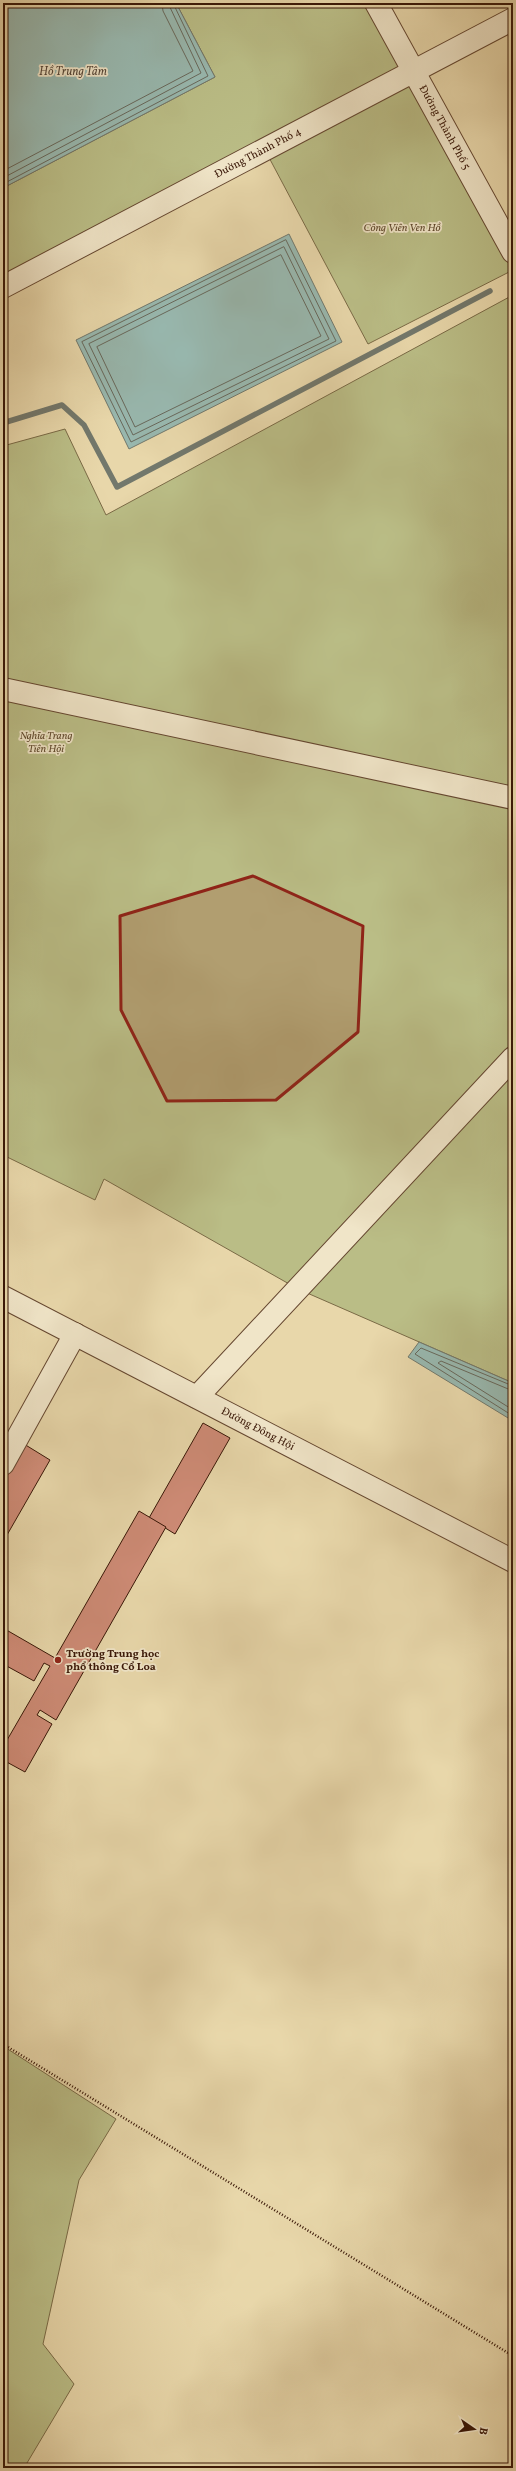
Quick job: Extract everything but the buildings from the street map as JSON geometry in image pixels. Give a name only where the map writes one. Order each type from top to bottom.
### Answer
[{"type":"street","name":"Đường Thành Phố 5","points":[[376,3],[413,73],[513,252]]},
{"type":"street","name":"Đường Thành Phố 4","points":[[3,286],[413,73],[513,19]]},
{"type":"street","points":[[3,689],[513,798]]},
{"type":"street","points":[[197,1397],[513,1058]]},
{"type":"street","name":"Đường Đông Hội","points":[[3,1297],[75,1334],[159,1387],[197,1397],[513,1561]]},
{"type":"street","points":[[3,1464],[75,1334]]},
{"type":"path","points":[[3,2044],[513,2356]]},
{"type":"highlighted area","points":[[253,876],[363,926],[358,1032],[276,1100],[167,1101],[121,1010],[120,916]]},
{"type":"green space","name":"Công Viên Ven Hồ","points":[[176,3],[376,3],[513,252],[513,270],[368,344],[265,150],[3,286],[3,188],[215,77]]},
{"type":"green space","name":"Nghĩa Trang Tiên Hội","points":[[513,295],[513,1383],[298,1289],[104,1179],[95,1200],[3,1155],[3,446],[65,429],[106,515]]},
{"type":"green space","points":[[3,2046],[116,2119],[79,2180],[43,2344],[74,2384],[24,2468],[3,2468]]},
{"type":"water","name":"Hồ Trung Tâm","points":[[3,3],[176,3],[215,77],[3,188]]},
{"type":"water","points":[[289,234],[342,342],[129,449],[76,340]]},
{"type":"water","points":[[419,1342],[513,1383],[513,1421],[408,1357]]},
{"type":"waterway","points":[[3,423],[62,405],[84,425],[117,487],[490,291]]},
{"type":"place","name":"Trường Trung học phổ thông Cổ Loa","points":[[58,1660]]}]
